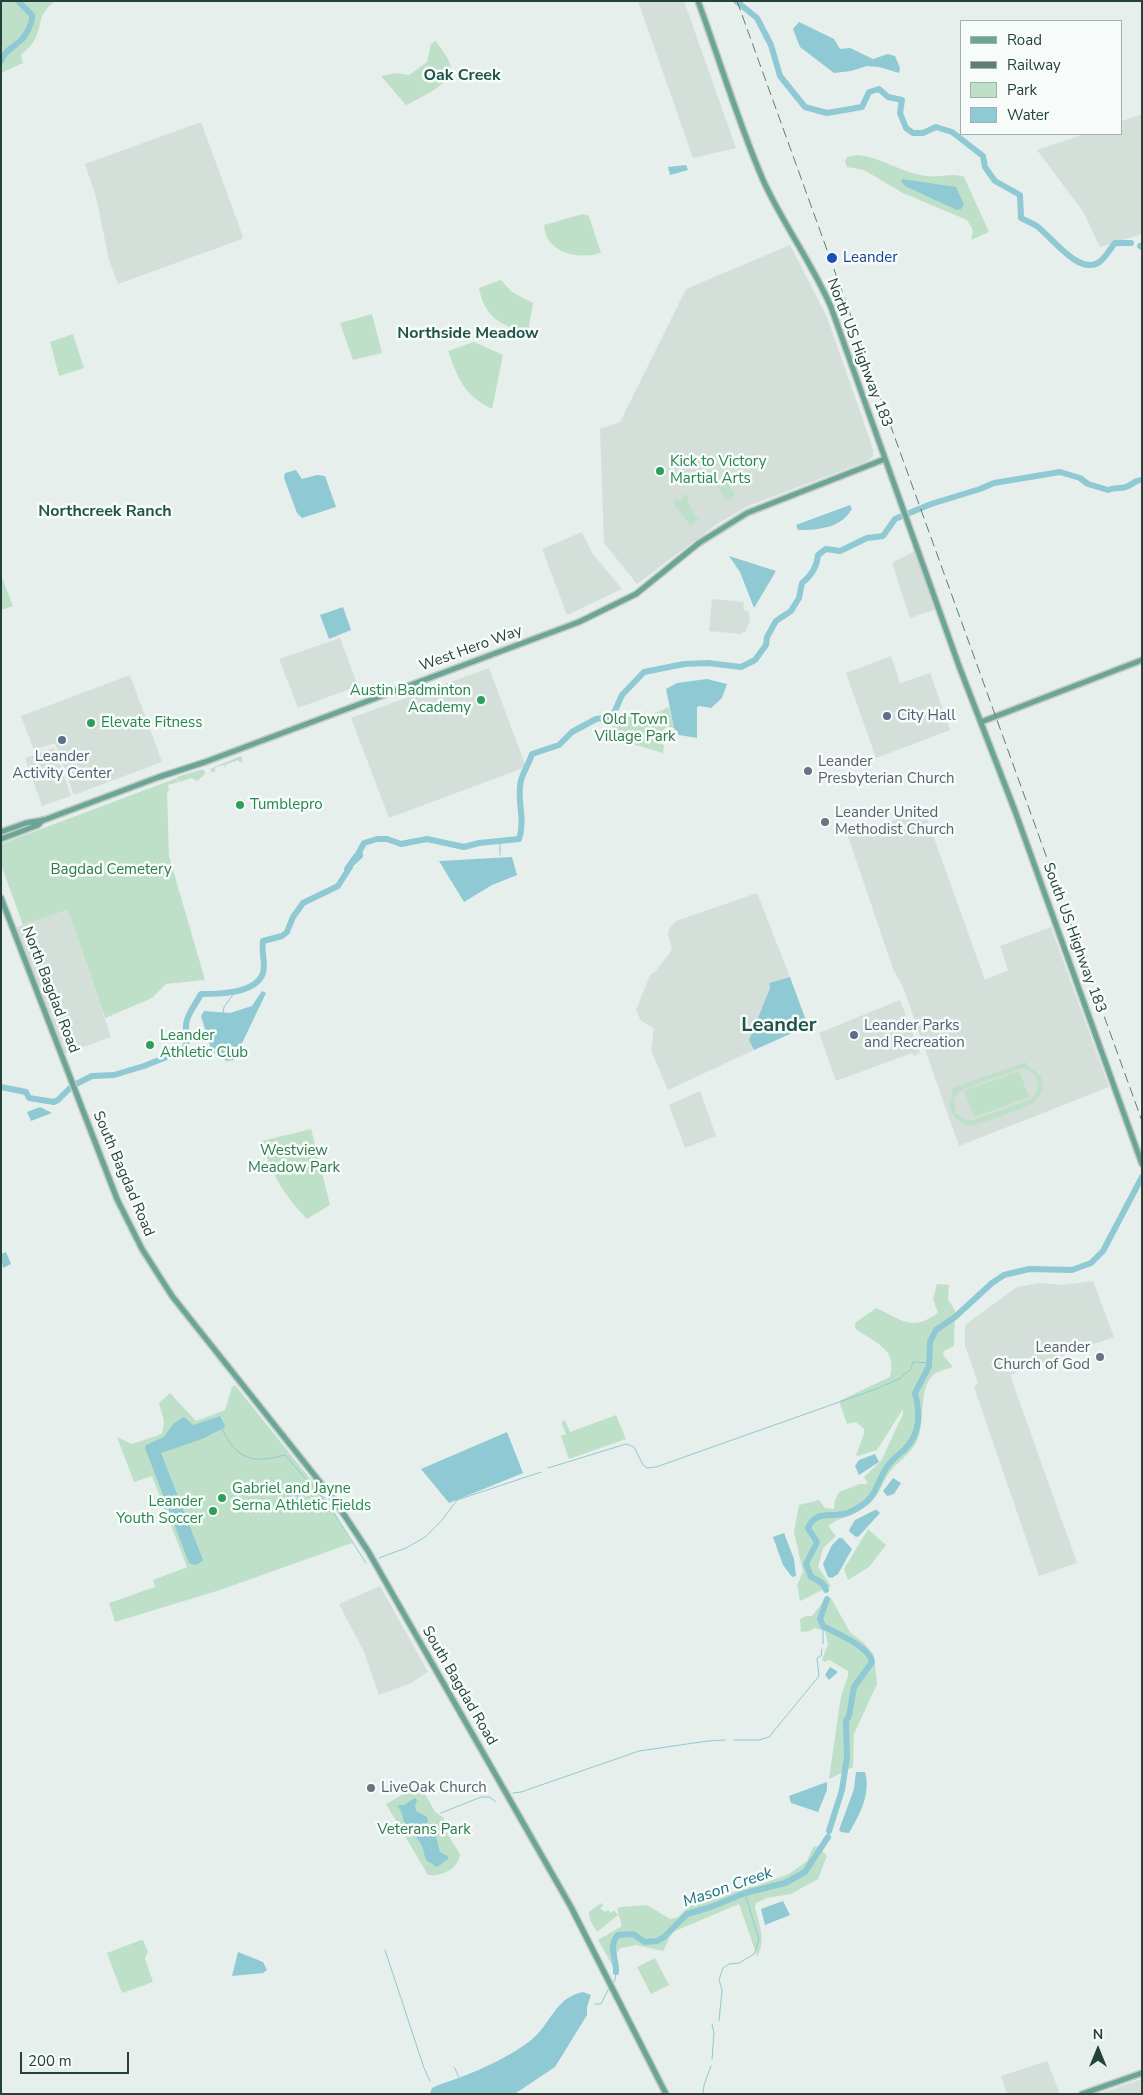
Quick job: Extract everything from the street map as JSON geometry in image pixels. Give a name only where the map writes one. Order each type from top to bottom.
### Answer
[{"type":"main road","name":"North US Highway 183","points":[[698,1],[764,181],[819,281],[831,307],[981,722]]},
{"type":"main road","name":"West Hero Way","points":[[1,832],[26,822],[44,820],[205,762],[593,617],[636,594],[699,543],[747,513],[885,459]]},
{"type":"main road","points":[[981,722],[1142,660]]},
{"type":"main road","name":"South US Highway 183","points":[[981,722],[1142,1164]]},
{"type":"main road","name":"West Hero Way","points":[[1,839],[38,825],[44,820]]},
{"type":"main road","name":"North Bagdad Road","points":[[1,898],[75,1092]]},
{"type":"main road","name":"South Bagdad Road","points":[[75,1092],[126,1218],[156,1272],[335,1501],[368,1551],[385,1584],[552,1873],[666,2094]]},
{"type":"main road","points":[[1082,2094],[1142,2073]]},
{"type":"shaded area","points":[[638,1],[684,1],[736,148],[693,158]]},
{"type":"shaded area","points":[[1142,114],[1142,234],[1100,247],[1084,213],[1037,150],[1082,135],[1123,135],[1123,121]]},
{"type":"shaded area","points":[[201,122],[243,237],[242,239],[118,284],[109,260],[96,197],[85,164]]},
{"type":"shaded area","points":[[790,245],[827,317],[873,449],[873,456],[867,461],[748,506],[717,524],[637,584],[604,543],[600,429],[620,422],[686,289]]},
{"type":"shaded area","points":[[582,532],[592,553],[622,589],[567,615],[542,549]]},
{"type":"shaded area","points":[[918,549],[939,608],[910,618],[892,563]]},
{"type":"shaded area","points":[[712,600],[744,602],[743,609],[749,612],[750,621],[745,633],[709,631]]},
{"type":"shaded area","points":[[340,638],[358,686],[298,708],[279,659]]},
{"type":"shaded area","points":[[891,656],[900,683],[930,673],[950,730],[876,758],[846,673]]},
{"type":"shaded area","points":[[489,668],[526,767],[389,818],[351,718]]},
{"type":"shaded area","points":[[130,675],[162,762],[74,795],[55,743],[34,750],[21,716]]},
{"type":"shaded area","points":[[54,748],[71,796],[42,806],[25,758]]},
{"type":"shaded area","points":[[924,810],[985,980],[1008,970],[1000,946],[1051,927],[1109,1087],[959,1146],[903,987],[893,969],[848,836]]},
{"type":"shaded area","points":[[757,893],[790,977],[769,983],[770,988],[749,1040],[754,1050],[668,1090],[651,1050],[654,1028],[641,1021],[636,1010],[650,975],[655,972],[672,950],[668,934],[669,929],[676,921]]},
{"type":"shaded area","points":[[68,910],[111,1037],[61,1055],[14,928]]},
{"type":"shaded area","points":[[900,1000],[920,1053],[914,1056],[912,1053],[836,1081],[819,1033]]},
{"type":"shaded area","points":[[700,1091],[716,1136],[685,1148],[669,1105]]},
{"type":"shaded area","points":[[1093,1281],[1114,1337],[1010,1375],[1077,1563],[1039,1576],[974,1387],[978,1383],[965,1346],[965,1325],[1017,1287],[1040,1283],[1062,1285]]},
{"type":"shaded area","points":[[380,1586],[428,1672],[411,1683],[379,1695],[364,1652],[339,1604]]},
{"type":"shaded area","points":[[1047,2061],[1060,2094],[1007,2094],[1001,2076]]},
{"type":"shaded area","points":[[1142,2079],[1142,2094],[1098,2094],[1101,2093]]},
{"type":"green space","points":[[1,1],[55,1],[42,16],[34,41],[21,55],[23,63],[1,73]]},
{"type":"green space","points":[[436,41],[449,62],[450,75],[434,90],[407,105],[381,76],[395,73],[409,75],[427,62],[431,44]]},
{"type":"green space","points":[[866,156],[917,174],[930,176],[958,175],[964,177],[989,232],[971,240],[973,230],[967,220],[903,193],[864,170],[847,167],[845,161],[847,157]]},
{"type":"green space","points":[[583,214],[589,216],[601,253],[582,256],[573,255],[564,252],[550,242],[544,225]]},
{"type":"green space","points":[[501,280],[512,292],[533,303],[528,332],[510,327],[495,319],[485,306],[479,288]]},
{"type":"green space","points":[[372,314],[382,353],[353,360],[340,323]]},
{"type":"green space","points":[[73,334],[84,368],[59,376],[50,342]]},
{"type":"green space","points":[[474,342],[503,355],[492,409],[482,404],[468,392],[455,370],[448,351]]},
{"type":"green space","points":[[725,481],[727,481],[735,495],[728,501],[716,485],[726,484]]},
{"type":"green space","points":[[686,494],[689,499],[687,501],[697,518],[700,518],[690,525],[673,503],[675,499],[678,501],[684,498],[683,495]]},
{"type":"green space","points":[[1,575],[13,606],[1,610]]},
{"type":"green space","name":"Old Town Village Park","points":[[669,707],[674,728],[666,727],[659,734],[660,741],[664,746],[663,753],[602,735],[633,711],[647,715]]},
{"type":"green space","points":[[241,756],[243,761],[240,763],[238,760],[225,765],[226,768],[223,765],[215,768],[215,772],[212,772],[210,769]]},
{"type":"green space","points":[[204,770],[205,774],[197,781],[192,778],[179,782],[177,777]]},
{"type":"green space","name":"Bagdad Cemetery","points":[[177,778],[178,782],[168,785],[169,791],[167,792],[169,856],[205,980],[166,984],[152,998],[105,1018],[68,910],[23,925],[1,865],[1,844]]},
{"type":"green space","points":[[1026,1062],[1040,1076],[1043,1085],[1039,1097],[1029,1105],[972,1125],[960,1122],[952,1113],[950,1105],[952,1088]],"holes":[[[1022,1068],[1035,1076],[1038,1086],[1035,1095],[1031,1099],[974,1120],[964,1119],[956,1113],[954,1100],[957,1094],[964,1089]]]},
{"type":"green space","points":[[1019,1071],[1029,1097],[974,1117],[964,1091]]},
{"type":"green space","name":"Westview Meadow Park","points":[[311,1129],[330,1205],[307,1219],[279,1183],[262,1141]]},
{"type":"green space","points":[[937,1284],[949,1285],[948,1299],[955,1311],[954,1346],[944,1351],[943,1355],[953,1367],[934,1374],[927,1383],[919,1437],[912,1449],[889,1473],[875,1498],[863,1508],[828,1526],[836,1536],[823,1548],[818,1567],[831,1586],[800,1601],[797,1585],[803,1572],[794,1532],[799,1505],[819,1500],[825,1508],[834,1509],[835,1500],[839,1492],[860,1484],[868,1484],[864,1477],[881,1461],[903,1414],[903,1409],[877,1450],[856,1455],[864,1429],[856,1422],[847,1424],[839,1401],[890,1377],[892,1367],[887,1352],[855,1328],[855,1323],[876,1308],[907,1322],[914,1323],[929,1319],[938,1313],[933,1299]]},
{"type":"green space","points":[[235,1385],[327,1500],[352,1543],[220,1590],[115,1622],[109,1603],[155,1587],[153,1580],[187,1567],[152,1476],[134,1482],[117,1437],[132,1444],[162,1434],[164,1421],[159,1403],[170,1393],[196,1421],[225,1410],[232,1387]]},
{"type":"green space","points":[[616,1415],[626,1439],[569,1459],[561,1436],[566,1434],[561,1422],[565,1420],[570,1432]]},
{"type":"green space","points":[[868,1529],[886,1545],[869,1567],[848,1580],[844,1569]]},
{"type":"green space","points":[[831,1598],[850,1632],[864,1643],[874,1655],[877,1684],[854,1734],[853,1767],[829,1779],[841,1696],[848,1671],[829,1660],[825,1662],[822,1660],[828,1644],[825,1631],[815,1628],[810,1631],[801,1632],[800,1619],[812,1616],[823,1602]]},
{"type":"green space","name":"Veterans Park","points":[[420,1785],[435,1812],[444,1818],[445,1830],[460,1854],[453,1868],[438,1875],[428,1875],[386,1804]]},
{"type":"green space","points":[[818,1846],[827,1856],[818,1879],[791,1894],[767,1898],[756,1903],[755,1907],[762,1938],[757,1956],[739,1904],[675,1931],[663,1951],[636,1945],[620,1948],[617,1953],[618,1971],[615,1970],[598,1940],[622,1926],[617,1909],[620,1907],[647,1905],[670,1919],[678,1917],[689,1906],[718,1899],[743,1888],[756,1886],[789,1874],[807,1861],[813,1847]]},
{"type":"green space","points":[[601,1903],[604,1906],[600,1908],[605,1912],[608,1910],[611,1913],[614,1910],[618,1915],[597,1932],[590,1920],[589,1912]]},
{"type":"green space","points":[[143,1940],[148,1952],[145,1958],[153,1982],[122,1993],[107,1953]]},
{"type":"green space","points":[[655,1958],[669,1985],[651,1994],[637,1967]]},
{"type":"water","points":[[799,22],[834,39],[840,49],[850,48],[873,59],[888,54],[895,56],[900,68],[899,73],[879,67],[867,66],[851,71],[834,73],[800,47],[793,29]]},
{"type":"water","points":[[686,165],[688,170],[670,175],[668,167]]},
{"type":"water","points":[[902,179],[956,187],[964,205],[961,209],[957,210],[905,186],[901,181]]},
{"type":"water","points":[[296,470],[302,479],[317,475],[325,476],[336,507],[302,518],[297,513],[284,478],[285,473]]},
{"type":"water","points":[[850,505],[852,509],[836,524],[829,527],[798,530],[796,525]]},
{"type":"water","points":[[729,556],[776,571],[754,608],[740,572]]},
{"type":"water","points":[[343,607],[351,630],[329,639],[320,615]]},
{"type":"water","points":[[707,679],[727,684],[722,698],[711,708],[697,707],[697,738],[679,735],[674,728],[666,689],[677,683]]},
{"type":"water","points":[[360,850],[363,853],[363,857],[345,874],[344,868],[354,854]]},
{"type":"water","points":[[512,857],[517,875],[492,885],[464,902],[439,861]]},
{"type":"water","points":[[790,977],[808,1026],[754,1050],[749,1040],[770,988],[769,983]]},
{"type":"water","points":[[262,991],[266,993],[234,1060],[227,1061],[212,1052],[201,1016],[204,1011],[230,1013],[252,1006]]},
{"type":"water","points":[[40,1107],[52,1113],[31,1121],[27,1112]]},
{"type":"water","points":[[6,1252],[11,1264],[3,1268],[1,1254]]},
{"type":"water","points":[[220,1416],[225,1426],[224,1428],[202,1439],[161,1453],[203,1560],[195,1565],[189,1563],[145,1448],[146,1445],[164,1437],[174,1423],[184,1417],[193,1425]]},
{"type":"water","points":[[507,1432],[523,1473],[449,1503],[421,1469]]},
{"type":"water","points":[[875,1454],[879,1462],[859,1475],[855,1466],[859,1460]]},
{"type":"water","points":[[893,1478],[901,1483],[894,1494],[887,1496],[883,1491]]},
{"type":"water","points":[[287,1489],[300,1489],[300,1496],[287,1496]]},
{"type":"water","points":[[875,1510],[880,1513],[859,1536],[856,1537],[850,1532],[849,1530],[855,1520]]},
{"type":"water","points":[[784,1533],[794,1559],[796,1576],[792,1577],[783,1565],[773,1537]]},
{"type":"water","points":[[839,1538],[842,1538],[852,1549],[838,1574],[832,1578],[828,1577],[823,1564],[832,1545]]},
{"type":"water","points":[[830,1667],[837,1671],[837,1673],[829,1680],[825,1675]]},
{"type":"water","points":[[856,1772],[865,1772],[867,1788],[863,1804],[849,1833],[841,1832],[839,1830],[854,1789]]},
{"type":"water","points":[[827,1782],[827,1790],[818,1812],[791,1803],[789,1796]]},
{"type":"water","points":[[415,1798],[417,1800],[416,1811],[427,1817],[426,1828],[431,1831],[434,1829],[440,1852],[448,1856],[448,1859],[437,1867],[426,1860],[420,1843],[404,1822],[398,1806],[393,1806],[404,1805]]},
{"type":"water","points":[[783,1901],[790,1915],[765,1925],[761,1909]]},
{"type":"water","points":[[238,1952],[263,1962],[267,1970],[263,1973],[232,1976]]},
{"type":"water","points":[[583,1992],[591,1995],[587,2007],[587,2015],[555,2067],[516,2093],[430,2094],[432,2088],[488,2066],[530,2041],[537,2035],[559,2005],[574,1995]]},
{"type":"waterway","points":[[1,61],[7,52],[25,36],[29,29],[32,15],[18,1]]},
{"type":"waterway","points":[[736,1],[757,18],[771,45],[780,76],[805,107],[827,113],[862,107],[869,92],[879,89],[888,97],[902,100],[900,113],[906,128],[913,133],[923,133],[936,127],[952,132],[983,156],[985,167],[995,181],[1020,195],[1021,218],[1038,227],[1066,253],[1082,264],[1098,263],[1115,243],[1131,243]]},
{"type":"waterway","points":[[357,856],[364,843],[377,839],[387,839],[401,844],[427,839],[464,847],[479,843],[519,839],[522,824],[521,780],[532,754],[559,745],[572,732],[596,719],[611,717],[622,695],[644,672],[684,664],[708,663],[741,667],[755,660],[766,645],[767,637],[776,621],[791,611],[799,598],[802,583],[813,570],[818,555],[826,549],[840,551],[867,538],[883,536],[895,519],[931,504],[994,483],[1060,472],[1108,490],[1126,487],[1142,480]]},
{"type":"waterway","points":[[722,668],[723,664]]},
{"type":"waterway","points":[[500,841],[500,855]]},
{"type":"waterway","points":[[1,1087],[26,1092],[29,1098],[54,1102],[72,1086],[92,1076],[114,1075],[144,1066],[184,1050],[188,1038],[186,1032],[187,1020],[201,994],[217,994],[245,989],[259,980],[264,969],[263,941],[282,936],[287,932],[293,917],[303,903],[338,886],[350,867]]},
{"type":"waterway","points":[[223,1013],[224,1007],[235,992]]},
{"type":"waterway","name":"Mason Creek","points":[[826,1590],[822,1584],[811,1577],[806,1564],[817,1542],[808,1528],[814,1519],[846,1513],[866,1503],[888,1466],[910,1444],[918,1423],[915,1393],[929,1366],[930,1342],[936,1330],[955,1317],[992,1283],[1004,1275],[1029,1269],[1072,1270],[1091,1263],[1103,1251],[1142,1177]]},
{"type":"waterway","points":[[548,1468],[626,1444],[634,1447],[643,1465],[647,1468],[656,1467],[876,1389],[899,1379],[910,1370],[913,1362],[929,1363]]},
{"type":"waterway","points":[[222,1429],[234,1447],[247,1457],[264,1459],[285,1455],[326,1502]]},
{"type":"waterway","points":[[379,1558],[406,1548],[425,1537],[442,1520],[457,1500],[541,1472]]},
{"type":"waterway","points":[[332,1510],[366,1563]]},
{"type":"waterway","name":"Mason Creek","points":[[827,1599],[820,1619],[823,1626],[859,1646],[870,1656],[872,1662],[854,1687],[849,1716],[846,1721],[847,1757],[842,1790],[829,1831]]},
{"type":"waterway","points":[[823,1626],[823,1644]]},
{"type":"waterway","points":[[734,1740],[759,1740],[769,1737],[819,1676],[817,1658],[821,1656],[822,1649]]},
{"type":"waterway","points":[[513,1793],[521,1792],[639,1751],[725,1740]]},
{"type":"waterway","points":[[441,1813],[481,1797],[490,1797],[496,1802]]},
{"type":"waterway","name":"Mason Creek","points":[[616,1972],[613,1944],[618,1935],[633,1934],[645,1942],[657,1941],[664,1937],[687,1914],[711,1907],[745,1893],[785,1883],[805,1872],[828,1837]]},
{"type":"waterway","points":[[719,2021],[722,1990],[719,1980],[723,1968],[729,1964],[739,1963],[754,1954],[759,1940],[745,1893]]},
{"type":"waterway","points":[[385,1950],[430,2081]]},
{"type":"waterway","name":"Mason Creek","points":[[612,1985],[616,1972]]},
{"type":"waterway","name":"Mason Creek","points":[[595,2004],[601,2004],[609,1988]]},
{"type":"waterway","points":[[712,2024],[714,2033],[712,2059]]},
{"type":"waterway","points":[[703,2094],[704,2085],[711,2066]]},
{"type":"waterway","points":[[454,2067],[459,2077]]},
{"type":"railway","points":[[737,1],[1142,1121]]},
{"type":"place","name":"Leander","points":[[832,258]]},
{"type":"place","name":"Kick to Victory Martial Arts","points":[[660,471]]},
{"type":"place","name":"Austin Badminton Academy","points":[[481,700]]},
{"type":"place","name":"City Hall","points":[[887,716]]},
{"type":"place","name":"Elevate Fitness","points":[[91,723]]},
{"type":"place","name":"Leander Activity Center","points":[[62,740]]},
{"type":"place","name":"Leander Presbyterian Church","points":[[808,771]]},
{"type":"place","name":"Tumblepro","points":[[240,805]]},
{"type":"place","name":"Leander United Methodist Church","points":[[825,822]]},
{"type":"place","name":"Leander Parks and Recreation","points":[[854,1035]]},
{"type":"place","name":"Leander Athletic Club","points":[[150,1045]]},
{"type":"place","name":"Leander Church of God","points":[[1100,1357]]},
{"type":"place","name":"Gabriel and Jayne Serna Athletic Fields","points":[[222,1498]]},
{"type":"place","name":"Leander Youth Soccer","points":[[213,1511]]},
{"type":"place","name":"LiveOak Church","points":[[371,1788]]},
{"type":"district","name":"Oak Creek","points":[[462,76]]},
{"type":"district","name":"Northside Meadow","points":[[468,334]]},
{"type":"district","name":"Northcreek Ranch","points":[[105,512]]},
{"type":"district","name":"Leander","points":[[779,1026]]}]
